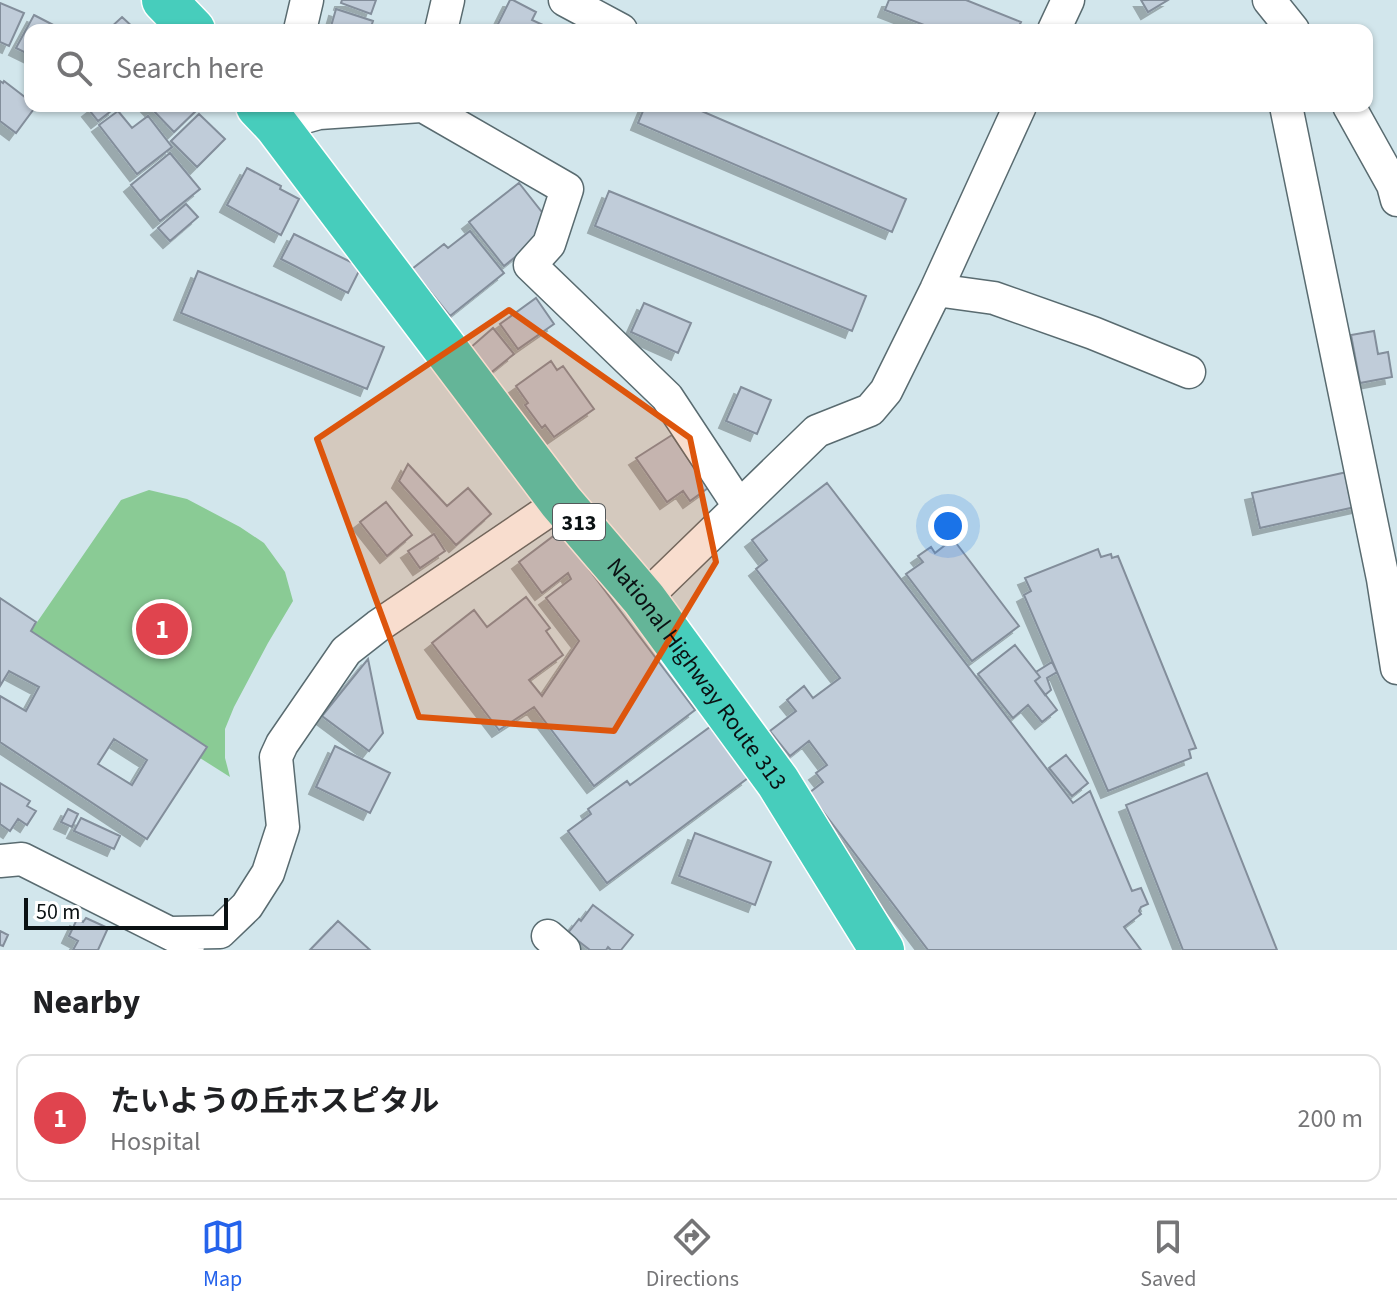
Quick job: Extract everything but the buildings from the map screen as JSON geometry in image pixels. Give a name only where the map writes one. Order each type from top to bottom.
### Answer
[{"type":"highway","points":[[164,0],[187,24]]},
{"type":"highway","name":"National Highway Route 313","points":[[271,112],[561,502],[644,599],[778,782],[882,950]]},
{"type":"street","points":[[301,24],[307,0]]},
{"type":"street","points":[[442,24],[448,0]]},
{"type":"street","points":[[565,0],[610,24]]},
{"type":"street","points":[[1057,24],[1068,0]]},
{"type":"street","points":[[1261,0],[1267,24]]},
{"type":"street","points":[[1269,0],[1288,24]]},
{"type":"street","points":[[271,112],[334,112]]},
{"type":"street","points":[[432,112],[567,189],[549,244],[530,265],[667,397],[739,506]]},
{"type":"street","points":[[644,599],[817,431],[870,410],[886,391],[1017,112]]},
{"type":"street","points":[[1287,112],[1380,564],[1397,668]]},
{"type":"street","points":[[1352,112],[1393,185],[1397,200]]},
{"type":"street","points":[[936,290],[994,298],[1093,333],[1189,372]]},
{"type":"street","points":[[171,942],[220,932],[247,906],[268,873],[283,827],[276,757],[346,651],[561,502]]},
{"type":"street","points":[[0,861],[22,859],[171,942],[202,950]]},
{"type":"highlighted area","points":[[509,310],[690,438],[716,562],[614,731],[419,717],[317,439]]},
{"type":"green space","points":[[149,490],[187,499],[240,527],[264,543],[285,572],[293,601],[225,729],[225,758],[230,777],[200,758],[206,747],[31,631],[121,500]]},
{"type":"place","name":"たいようの丘ホスピタル","points":[[162,629]]}]
